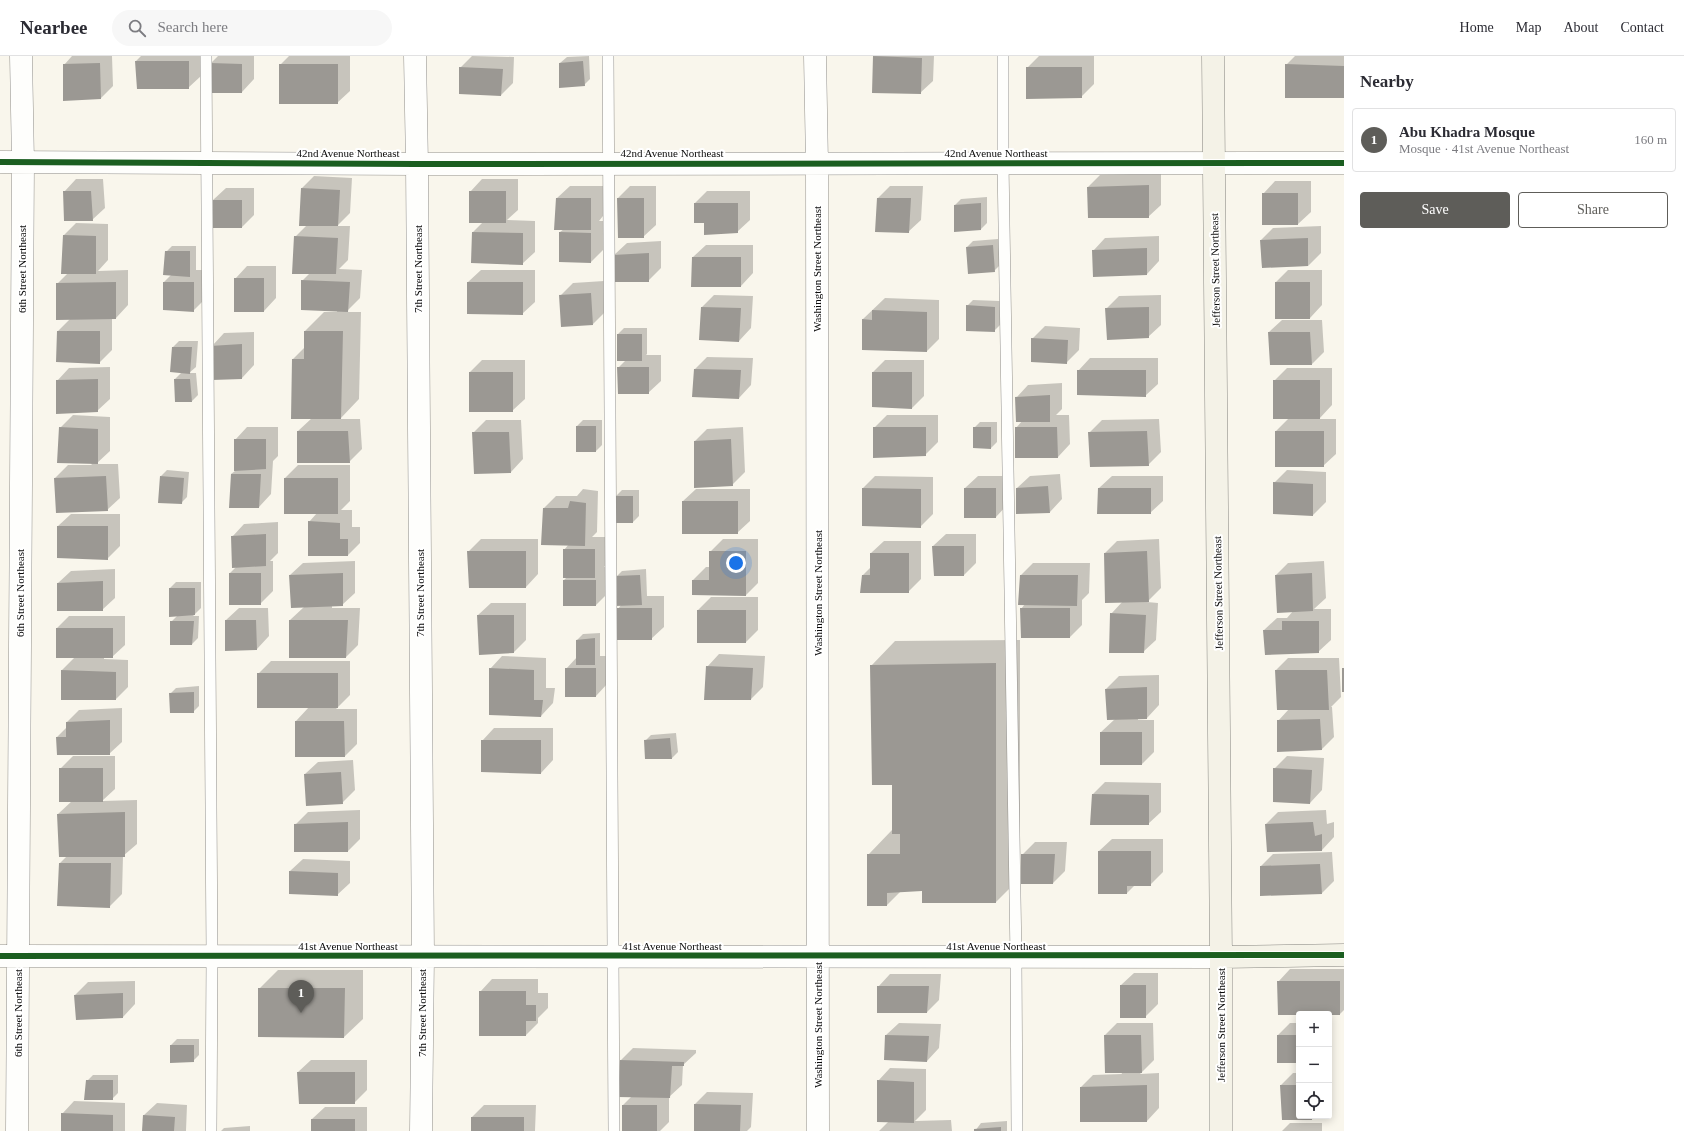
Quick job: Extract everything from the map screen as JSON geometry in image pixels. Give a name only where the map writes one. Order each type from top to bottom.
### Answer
[{"type":"street","name":"6th Street Northeast","points":[[17,1131],[9,956],[23,162],[21,56]]},
{"type":"street","name":"7th Street Northeast","points":[[415,56],[423,956],[422,1131]]},
{"type":"street","name":"Washington Street Northeast","points":[[814,56],[817,163],[818,1131]]},
{"type":"street","name":"Jefferson Street Northeast","points":[[1213,56],[1221,957],[1221,1131]]},
{"type":"street","name":"42nd Avenue Northeast","points":[[0,162],[417,164],[1344,163]]},
{"type":"street","name":"41st Avenue Northeast","points":[[9,956],[1221,957],[1344,955]]},
{"type":"lane","points":[[206,56],[212,956],[211,1131]]},
{"type":"lane","points":[[608,56],[614,1131]]},
{"type":"lane","points":[[1003,56],[1003,163],[1016,957],[1017,1131]]},
{"type":"building","points":[[873,56],[922,58],[921,94],[872,93]]},
{"type":"building","points":[[135,61],[189,61],[189,89],[137,89]]},
{"type":"building","points":[[583,61],[585,86],[559,88],[559,63]]},
{"type":"building","points":[[100,63],[101,99],[63,101],[63,64]]},
{"type":"building","points":[[210,63],[242,64],[242,93],[210,93]]},
{"type":"building","points":[[279,64],[338,64],[338,104],[279,104]]},
{"type":"building","points":[[1285,64],[1344,66],[1344,98],[1285,98]]},
{"type":"building","points":[[459,67],[503,69],[501,96],[459,94]]},
{"type":"building","points":[[1026,67],[1082,67],[1082,98],[1026,99]]},
{"type":"building","points":[[1149,185],[1149,218],[1088,218],[1087,187]]},
{"type":"building","points":[[301,188],[340,190],[338,226],[299,226]]},
{"type":"building","points":[[63,191],[91,191],[93,221],[64,221]]},
{"type":"building","points":[[469,191],[506,191],[506,223],[469,223]]},
{"type":"building","points":[[1262,193],[1298,193],[1298,225],[1262,225]]},
{"type":"building","points":[[556,198],[591,198],[591,230],[554,230]]},
{"type":"building","points":[[617,198],[644,198],[644,238],[618,238]]},
{"type":"building","points":[[877,198],[911,198],[909,233],[875,232]]},
{"type":"building","points":[[212,200],[242,200],[242,228],[212,228]]},
{"type":"building","points":[[694,203],[738,203],[738,233],[704,235],[704,223],[694,223]]},
{"type":"building","points":[[981,203],[981,230],[954,232],[954,205]]},
{"type":"building","points":[[472,232],[523,233],[523,265],[471,263]]},
{"type":"building","points":[[559,232],[591,233],[591,263],[559,262]]},
{"type":"building","points":[[63,235],[96,236],[96,274],[61,274]]},
{"type":"building","points":[[294,236],[338,238],[336,274],[292,274]]},
{"type":"building","points":[[1308,238],[1308,266],[1262,268],[1260,240]]},
{"type":"building","points":[[993,245],[995,272],[968,274],[966,247]]},
{"type":"building","points":[[1147,248],[1147,275],[1093,277],[1092,250]]},
{"type":"building","points":[[165,251],[190,251],[190,277],[163,275]]},
{"type":"building","points":[[649,253],[649,282],[613,282],[613,255]]},
{"type":"building","points":[[692,257],[741,257],[741,287],[691,287]]},
{"type":"building","points":[[234,278],[264,278],[264,312],[234,312]]},
{"type":"building","points":[[301,280],[350,282],[348,312],[301,310]]},
{"type":"building","points":[[116,282],[116,319],[56,320],[56,283]]},
{"type":"building","points":[[163,282],[194,282],[194,312],[163,310]]},
{"type":"building","points":[[467,282],[523,282],[523,315],[467,314]]},
{"type":"building","points":[[1275,282],[1310,282],[1310,319],[1275,319]]},
{"type":"building","points":[[591,293],[593,325],[561,327],[559,295]]},
{"type":"building","points":[[966,305],[995,307],[995,332],[966,331]]},
{"type":"building","points":[[701,307],[741,308],[739,342],[699,340]]},
{"type":"building","points":[[1149,307],[1149,338],[1107,340],[1105,308]]},
{"type":"building","points":[[872,310],[927,312],[927,352],[862,350],[862,319],[872,320]]},
{"type":"building","points":[[57,331],[100,331],[100,364],[56,362]]},
{"type":"building","points":[[304,331],[343,331],[341,419],[291,419],[292,359],[304,359]]},
{"type":"building","points":[[1268,332],[1310,332],[1312,365],[1270,365]]},
{"type":"building","points":[[617,334],[642,334],[642,361],[617,361]]},
{"type":"building","points":[[1031,338],[1068,340],[1067,364],[1031,362]]},
{"type":"building","points":[[242,344],[242,379],[212,380],[210,346]]},
{"type":"building","points":[[172,347],[192,347],[190,374],[170,372]]},
{"type":"building","points":[[617,367],[649,367],[649,394],[618,394]]},
{"type":"building","points":[[694,369],[741,370],[739,399],[692,397]]},
{"type":"building","points":[[1077,370],[1146,370],[1146,397],[1077,395]]},
{"type":"building","points":[[469,372],[513,372],[513,412],[469,412]]},
{"type":"building","points":[[872,372],[912,372],[912,409],[872,407]]},
{"type":"building","points":[[98,379],[98,412],[56,414],[56,380]]},
{"type":"building","points":[[174,379],[190,379],[192,402],[175,402]]},
{"type":"building","points":[[1273,380],[1320,380],[1320,419],[1273,419]]},
{"type":"building","points":[[1050,395],[1050,422],[1016,422],[1015,397]]},
{"type":"building","points":[[576,426],[596,426],[596,452],[576,452]]},
{"type":"building","points":[[59,427],[98,429],[98,464],[57,463]]},
{"type":"building","points":[[873,427],[926,427],[926,456],[873,458]]},
{"type":"building","points":[[973,427],[991,427],[991,449],[973,448]]},
{"type":"building","points":[[1015,427],[1057,427],[1058,458],[1015,458]]},
{"type":"building","points":[[297,431],[348,431],[350,463],[297,463]]},
{"type":"building","points":[[1147,431],[1149,466],[1090,467],[1088,432]]},
{"type":"building","points":[[1275,431],[1324,431],[1324,467],[1275,467]]},
{"type":"building","points":[[472,432],[509,432],[511,473],[474,474]]},
{"type":"building","points":[[234,439],[266,439],[266,469],[234,471]]},
{"type":"building","points":[[731,439],[733,486],[694,488],[694,441]]},
{"type":"building","points":[[231,474],[261,474],[259,508],[229,508]]},
{"type":"building","points":[[106,476],[108,511],[56,513],[54,478]]},
{"type":"building","points":[[160,476],[184,478],[182,504],[158,503]]},
{"type":"building","points":[[284,478],[338,478],[338,514],[284,514]]},
{"type":"building","points":[[1273,482],[1313,484],[1313,516],[1273,514]]},
{"type":"building","points":[[1048,486],[1050,513],[1016,514],[1016,488]]},
{"type":"building","points":[[862,488],[921,489],[921,528],[862,526]]},
{"type":"building","points":[[964,488],[996,488],[996,518],[964,518]]},
{"type":"building","points":[[1098,488],[1151,488],[1151,514],[1097,514]]},
{"type":"building","points":[[615,496],[633,496],[633,523],[615,523]]},
{"type":"building","points":[[570,501],[586,503],[585,546],[541,545],[543,508],[568,508]]},
{"type":"building","points":[[682,501],[738,501],[738,534],[682,534]]},
{"type":"building","points":[[308,521],[340,523],[340,539],[348,539],[348,556],[308,556]]},
{"type":"building","points":[[57,526],[108,526],[108,560],[57,558]]},
{"type":"building","points":[[266,534],[266,566],[232,568],[231,536]]},
{"type":"building","points":[[932,546],[964,546],[964,576],[934,576]]},
{"type":"building","points":[[563,549],[595,549],[595,578],[563,578]]},
{"type":"building","points":[[467,551],[526,551],[526,588],[469,588]]},
{"type":"building","points":[[709,551],[746,551],[746,596],[692,595],[692,580],[709,580]]},
{"type":"building","points":[[1147,551],[1149,602],[1105,603],[1104,553]]},
{"type":"building","points":[[870,553],[909,553],[909,593],[860,593],[862,575],[870,575]]},
{"type":"building","points":[[229,573],[261,573],[261,605],[229,605]]},
{"type":"building","points":[[343,573],[343,606],[291,608],[289,575]]},
{"type":"building","points":[[1312,573],[1313,611],[1277,613],[1275,575]]},
{"type":"building","points":[[640,575],[642,605],[615,606],[615,576]]},
{"type":"building","points":[[1020,575],[1078,575],[1077,606],[1018,605]]},
{"type":"building","points":[[563,580],[596,580],[596,606],[563,606]]},
{"type":"building","points":[[103,581],[103,611],[57,611],[57,583]]},
{"type":"building","points":[[169,588],[195,588],[195,615],[169,617]]},
{"type":"building","points":[[617,608],[652,608],[652,640],[617,640]]},
{"type":"building","points":[[1020,608],[1070,608],[1070,638],[1021,638]]},
{"type":"building","points":[[697,610],[746,610],[746,643],[697,643]]},
{"type":"building","points":[[1110,613],[1146,615],[1144,653],[1109,653]]},
{"type":"building","points":[[477,615],[514,615],[514,653],[479,655]]},
{"type":"building","points":[[225,620],[256,620],[257,650],[225,651]]},
{"type":"building","points":[[289,620],[348,620],[346,658],[289,658]]},
{"type":"building","points":[[170,621],[194,621],[192,645],[170,645]]},
{"type":"building","points":[[1282,621],[1319,621],[1319,653],[1265,655],[1263,630],[1282,630]]},
{"type":"building","points":[[56,628],[113,628],[113,658],[56,658]]},
{"type":"building","points":[[595,638],[595,665],[576,665],[576,640]]},
{"type":"building","points":[[996,663],[996,903],[922,903],[922,891],[887,893],[887,906],[867,906],[867,854],[900,854],[900,834],[892,834],[892,785],[872,785],[870,665]]},
{"type":"building","points":[[706,666],[753,668],[751,700],[704,700]]},
{"type":"building","points":[[489,668],[534,670],[534,700],[543,700],[541,717],[489,715]]},
{"type":"building","points":[[565,668],[596,668],[596,697],[565,697]]},
{"type":"building","points":[[1342,668],[1344,668],[1344,692],[1342,692]]},
{"type":"building","points":[[61,670],[116,672],[116,700],[61,700]]},
{"type":"building","points":[[1275,670],[1327,670],[1329,710],[1277,710]]},
{"type":"building","points":[[257,673],[338,673],[338,708],[257,708]]},
{"type":"building","points":[[1147,687],[1147,719],[1107,720],[1105,689]]},
{"type":"building","points":[[194,692],[194,713],[170,713],[169,693]]},
{"type":"building","points":[[1320,719],[1322,750],[1277,752],[1277,720]]},
{"type":"building","points":[[110,720],[110,755],[57,755],[56,737],[66,737],[66,722]]},
{"type":"building","points":[[295,721],[344,721],[345,757],[295,757]]},
{"type":"building","points":[[1100,732],[1142,732],[1142,765],[1100,765]]},
{"type":"building","points":[[670,738],[672,759],[645,759],[644,740]]},
{"type":"building","points":[[481,740],[541,740],[541,774],[481,772]]},
{"type":"building","points":[[59,768],[103,768],[103,802],[59,802]]},
{"type":"building","points":[[1273,768],[1312,770],[1310,804],[1273,802]]},
{"type":"building","points":[[341,772],[343,804],[306,806],[304,774]]},
{"type":"building","points":[[1092,794],[1149,795],[1149,825],[1090,825]]},
{"type":"building","points":[[125,812],[125,857],[59,857],[57,814]]},
{"type":"building","points":[[348,822],[348,852],[294,852],[294,824]]},
{"type":"building","points":[[1313,822],[1315,836],[1322,834],[1322,851],[1267,852],[1265,824]]},
{"type":"building","points":[[1098,851],[1151,851],[1151,886],[1127,886],[1127,894],[1098,894]]},
{"type":"building","points":[[1021,854],[1055,854],[1053,884],[1021,884]]},
{"type":"building","points":[[59,863],[111,863],[110,908],[57,906]]},
{"type":"building","points":[[1320,864],[1322,894],[1260,896],[1260,866]]},
{"type":"building","points":[[289,871],[338,873],[338,896],[289,894]]},
{"type":"building","points":[[1277,981],[1340,981],[1340,1015],[1332,1015],[1332,1011],[1296,1011],[1296,1015],[1278,1015]]},
{"type":"building","points":[[1120,985],[1146,985],[1146,1018],[1120,1018]]},
{"type":"building","points":[[877,986],[929,986],[927,1013],[877,1013]]},
{"type":"building","points":[[258,988],[345,988],[344,1038],[258,1037]]},
{"type":"building","points":[[479,991],[526,991],[526,1005],[536,1005],[536,1021],[526,1021],[526,1036],[479,1036]]},
{"type":"building","points":[[123,993],[123,1018],[76,1020],[74,995]]},
{"type":"building","points":[[885,1035],[929,1036],[927,1062],[884,1060]]},
{"type":"building","points":[[1104,1035],[1141,1035],[1142,1073],[1105,1073]]},
{"type":"building","points":[[1277,1035],[1296,1035],[1296,1063],[1277,1063]]},
{"type":"building","points":[[170,1045],[194,1045],[194,1062],[170,1063]]},
{"type":"building","points":[[620,1060],[684,1062],[684,1066],[672,1066],[670,1098],[618,1097]]},
{"type":"building","points":[[297,1072],[355,1072],[355,1104],[299,1104]]},
{"type":"building","points":[[86,1080],[113,1080],[113,1100],[84,1100]]},
{"type":"building","points":[[877,1080],[914,1082],[914,1123],[877,1122]]},
{"type":"building","points":[[1147,1085],[1147,1122],[1080,1122],[1080,1087]]},
{"type":"building","points":[[1280,1085],[1296,1085],[1296,1119],[1312,1120],[1282,1120]]},
{"type":"building","points":[[694,1104],[741,1105],[740,1131],[694,1131]]},
{"type":"building","points":[[622,1105],[657,1105],[657,1131],[622,1131]]},
{"type":"building","points":[[61,1113],[113,1115],[113,1131],[61,1131]]},
{"type":"building","points":[[143,1115],[175,1117],[174,1131],[142,1131]]},
{"type":"building","points":[[471,1117],[524,1117],[524,1131],[471,1131]]},
{"type":"building","points":[[311,1119],[355,1119],[355,1131],[311,1131]]},
{"type":"building","points":[[1001,1127],[1001,1131],[974,1131],[974,1129]]},
{"type":"cycle path","points":[[0,162],[417,164],[1344,163]]},
{"type":"cycle path","points":[[0,956],[1344,955]]},
{"type":"place","name":"Abu Khadra Mosque","points":[[301,1013]]}]
